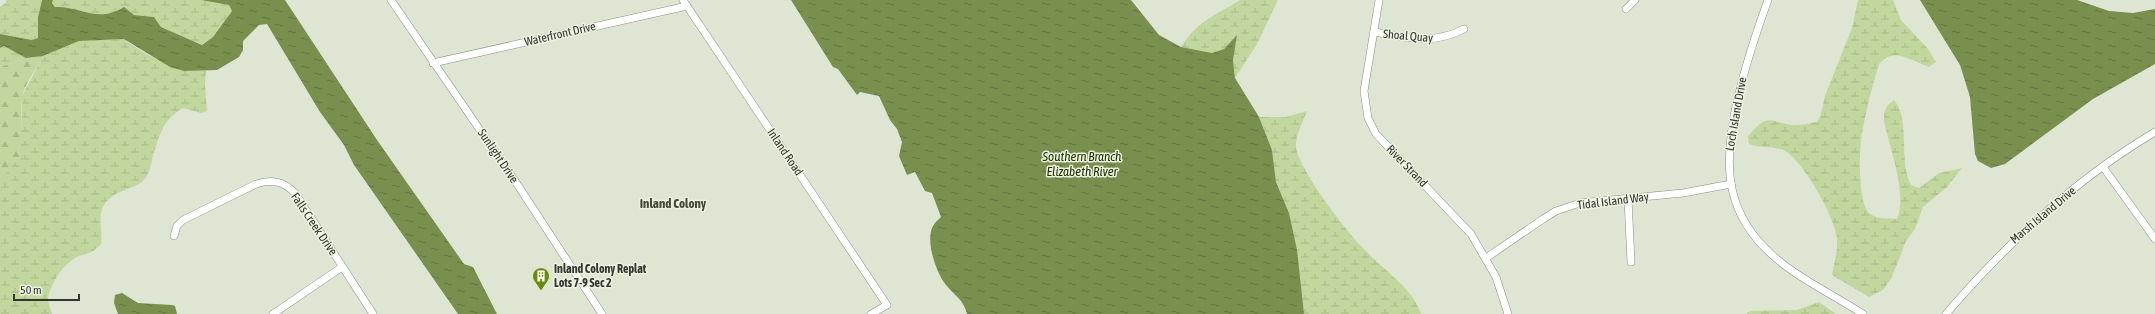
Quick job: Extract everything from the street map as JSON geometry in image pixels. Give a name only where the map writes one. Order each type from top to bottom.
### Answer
[{"type":"street","name":"Sunlight Drive","points":[[391,0],[519,187],[602,314]]},
{"type":"street","name":"River Strand","points":[[1379,0],[1364,91],[1365,105],[1370,123],[1376,134],[1391,151],[1471,234],[1486,258],[1501,290],[1508,314]]},
{"type":"street","points":[[1626,9],[1635,0]]},
{"type":"street","name":"Loch Island Drive","points":[[1768,0],[1744,72],[1730,133],[1728,166],[1731,184],[1739,210],[1748,227],[1765,248],[1789,267],[1863,314]]},
{"type":"street","name":"Waterfront Drive","points":[[433,63],[685,3]]},
{"type":"street","name":"Inland Road","points":[[685,3],[887,305],[871,314]]},
{"type":"street","name":"Shoal Quay","points":[[1374,32],[1430,39],[1447,37],[1464,29]]},
{"type":"street","name":"Marsh Island Drive","points":[[1946,314],[2008,245],[2064,196],[2103,166],[2155,132]]},
{"type":"street","points":[[2103,166],[2155,239]]},
{"type":"street","name":"Falls Creek Drive","points":[[174,236],[177,226],[191,215],[256,184],[266,181],[277,181],[287,186],[295,193],[373,314]]},
{"type":"street","name":"Tidal Island Way","points":[[1486,258],[1556,211],[1580,203],[1683,193],[1731,184]]},
{"type":"street","points":[[1628,199],[1631,262]]},
{"type":"street","points":[[273,314],[342,267]]},
{"type":"green space","points":[[6,0],[42,0],[38,17],[38,38],[32,40],[0,34],[0,7],[6,3]]},
{"type":"green space","points":[[53,0],[201,0],[229,5],[232,11],[213,37],[202,45],[161,27],[154,17],[134,15],[124,8],[114,13],[90,13],[65,7],[55,7],[52,2]]},
{"type":"green space","points":[[1240,0],[1278,0],[1257,44],[1235,78],[1233,60],[1237,35],[1224,49],[1212,53],[1181,47],[1187,38],[1201,24]]},
{"type":"green space","points":[[1858,0],[1893,0],[1901,20],[1928,49],[1936,62],[1929,67],[1903,56],[1896,55],[1884,59],[1879,64],[1867,107],[1861,140],[1860,174],[1862,197],[1868,212],[1871,215],[1878,217],[1897,219],[1900,208],[1899,183],[1884,120],[1886,108],[1894,100],[1899,108],[1902,118],[1905,164],[1911,185],[1919,188],[1939,173],[1962,168],[1947,187],[1923,207],[1915,229],[1906,241],[1892,277],[1883,290],[1869,297],[1832,275],[1837,248],[1835,229],[1818,192],[1802,168],[1787,152],[1783,150],[1749,144],[1748,136],[1760,124],[1768,120],[1795,125],[1817,122],[1821,114],[1825,96],[1852,28]]},
{"type":"green space","points":[[124,39],[146,54],[184,71],[206,70],[205,85],[207,111],[201,113],[183,108],[170,118],[159,136],[146,177],[137,185],[114,195],[104,205],[101,214],[101,244],[93,251],[74,259],[64,268],[55,280],[48,299],[52,314],[0,314],[0,177],[8,172],[19,157],[21,143],[22,96],[43,56],[79,41]]},
{"type":"green space","points":[[4,46],[26,58],[0,67],[0,48]]},
{"type":"green space","points":[[43,56],[23,93],[21,108],[22,142],[20,153],[16,163],[10,171],[0,177],[0,67],[26,58]]},
{"type":"green space","points":[[1307,111],[1296,143],[1297,153],[1303,166],[1322,197],[1345,228],[1370,255],[1404,287],[1417,305],[1421,314],[1304,314],[1289,213],[1276,182],[1272,150],[1259,117],[1286,117]]},
{"type":"green space","points":[[1819,302],[1836,314],[1746,314],[1751,311],[1797,310]]},
{"type":"water","points":[[42,0],[53,0],[52,3],[55,7],[65,7],[97,14],[114,12],[124,7],[134,15],[154,17],[161,27],[202,45],[213,37],[232,11],[229,5],[201,0],[285,0],[377,140],[464,264],[473,267],[497,314],[458,314],[354,165],[344,145],[320,112],[267,24],[259,25],[243,41],[243,50],[239,57],[217,70],[184,71],[170,67],[124,39],[79,41],[43,56],[26,58],[4,46],[0,48],[0,34],[32,40],[38,38],[38,17]]},
{"type":"water","name":"Southern Branch Elizabeth River","points":[[791,0],[1131,0],[1159,35],[1181,47],[1212,53],[1224,49],[1237,35],[1233,60],[1235,78],[1259,117],[1272,150],[1276,182],[1289,213],[1297,250],[1304,314],[967,314],[964,305],[942,280],[935,265],[930,239],[934,225],[941,217],[932,193],[925,191],[915,172],[907,175],[899,156],[902,142],[897,129],[890,120],[879,96],[860,92],[857,95],[838,69],[833,67]]},
{"type":"water","points":[[1920,0],[2077,0],[2109,11],[2133,13],[2155,9],[2155,64],[2093,99],[2005,164],[1991,168],[1978,161],[1975,154],[1970,97],[1960,65]]},
{"type":"water","points":[[122,293],[138,303],[175,306],[177,314],[118,314],[114,303],[115,295]]},
{"type":"place","name":"Inland Colony Replat Lots 7-9 Sec 2","points":[[541,291]]},
{"type":"district","name":"Inland Colony","points":[[673,203]]}]
